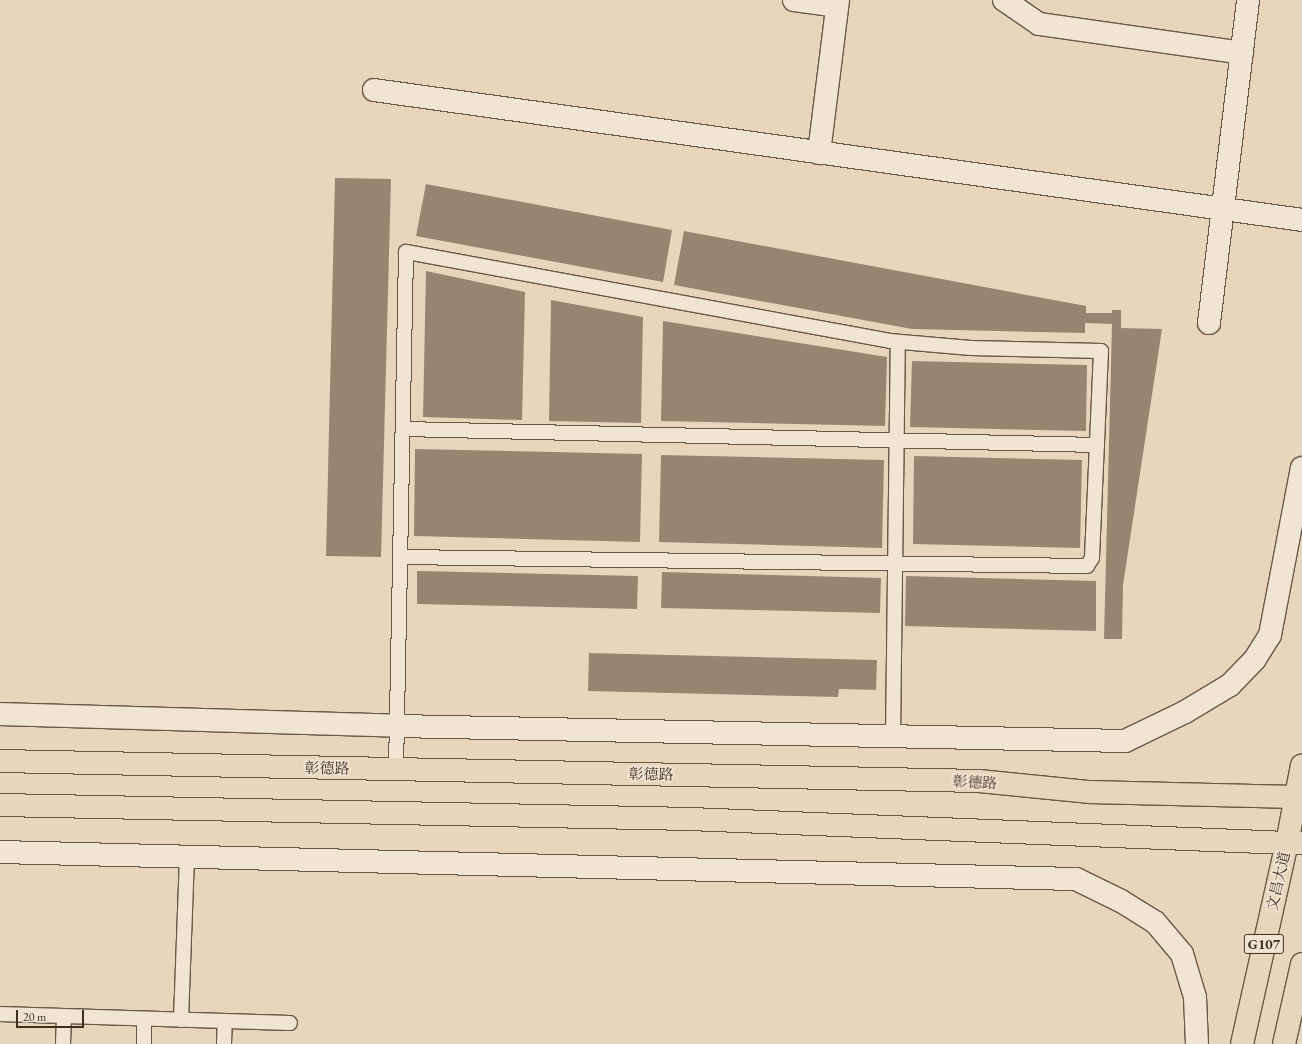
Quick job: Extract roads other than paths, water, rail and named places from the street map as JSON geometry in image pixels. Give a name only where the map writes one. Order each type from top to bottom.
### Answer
[{"type":"main road","name":"彰德路","points":[[0,761],[979,781],[1090,792],[1299,797]]},
{"type":"main road","name":"文昌大道","points":[[1242,1044],[1294,843],[1302,765]]},
{"type":"main road","points":[[0,805],[690,819],[1294,843]]},
{"type":"main road","name":"G107","points":[[1284,1044],[1302,964]]},
{"type":"street","points":[[794,0],[838,3],[819,152]]},
{"type":"street","points":[[1004,0],[1039,24],[1242,53]]},
{"type":"street","points":[[1209,323],[1248,0]]},
{"type":"street","points":[[374,90],[1302,220]]},
{"type":"street","points":[[0,714],[397,726],[1126,741],[1186,712],[1230,685],[1255,659],[1270,635],[1302,468]]},
{"type":"street","points":[[0,852],[1076,879],[1121,901],[1155,922],[1182,954],[1195,997],[1197,1044]]},
{"type":"lane","points":[[396,769],[402,429],[406,252],[898,342],[971,348],[1101,351],[1092,558],[1087,566],[400,558]]},
{"type":"lane","points":[[893,736],[898,342]]},
{"type":"lane","points":[[402,429],[1097,445]]},
{"type":"lane","points":[[182,1020],[187,857]]},
{"type":"lane","points":[[0,1014],[290,1023]]},
{"type":"lane","points":[[63,1044],[64,1016]]},
{"type":"lane","points":[[144,1018],[144,1044]]},
{"type":"lane","points":[[224,1044],[225,1021]]}]
